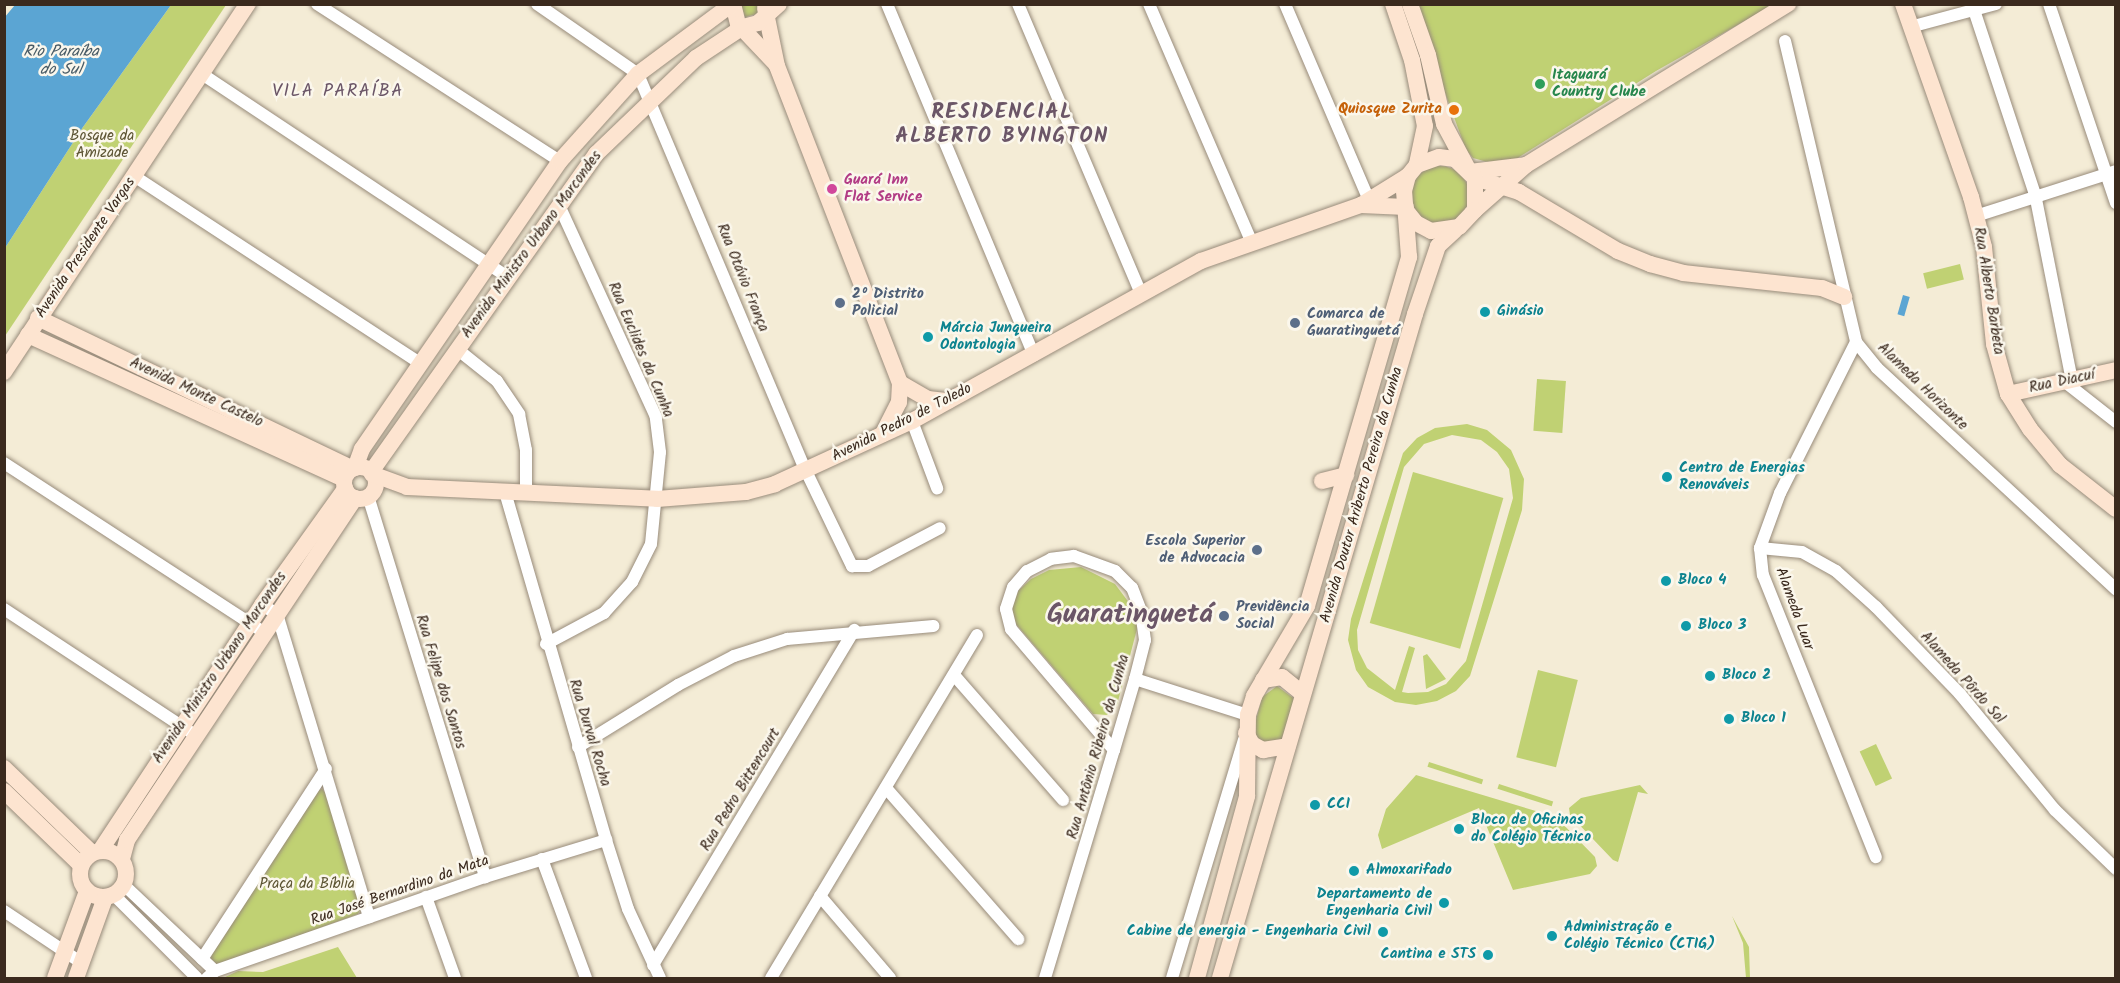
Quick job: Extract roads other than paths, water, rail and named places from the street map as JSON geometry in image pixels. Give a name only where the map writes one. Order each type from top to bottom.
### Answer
[{"type":"street","name":"Avenida Presidente Vargas","points":[[4,372],[248,4]]},
{"type":"street","points":[[317,4],[560,161]]},
{"type":"street","points":[[537,4],[638,74]]},
{"type":"street","points":[[732,4],[735,19],[777,66]]},
{"type":"street","name":"Avenida Ministro Urbano Marcondes","points":[[122,859],[127,840],[265,633],[359,482],[362,449],[560,161],[638,74],[732,4]]},
{"type":"street","name":"Avenida Ministro Urbano Marcondes","points":[[91,856],[262,605],[359,482],[596,154],[652,97],[696,58],[742,27],[758,23],[765,10],[779,4]]},
{"type":"street","points":[[887,4],[1035,355]]},
{"type":"street","points":[[1018,4],[1141,294]]},
{"type":"street","points":[[1149,4],[1251,241]]},
{"type":"street","points":[[1285,4],[1365,202]]},
{"type":"street","points":[[1393,4],[1412,60],[1424,117],[1423,152],[1404,191],[1407,210],[1416,223],[1431,231],[1459,227],[1526,165],[1788,4]]},
{"type":"street","points":[[1410,4],[1428,55],[1444,124],[1471,172],[1481,205]]},
{"type":"street","name":"Rua Alberto Barbeta","points":[[1903,4],[1976,216],[1984,247],[1994,344],[2008,393],[2030,429],[2061,465],[2115,509]]},
{"type":"street","points":[[1910,27],[1996,4]]},
{"type":"street","points":[[2049,4],[2111,172],[2115,203]]},
{"type":"street","points":[[765,10],[777,66],[903,390],[916,418],[937,488]]},
{"type":"street","points":[[1974,10],[2035,194],[2068,381],[2115,422]]},
{"type":"street","name":"Alameda Horizonte","points":[[1785,41],[1856,342],[1877,368],[2115,589]]},
{"type":"street","points":[[202,74],[508,277]]},
{"type":"street","name":"Rua Otávio França","points":[[638,74],[652,97],[806,471],[852,566],[868,566],[940,528]]},
{"type":"street","points":[[1413,171],[1440,157],[1455,159],[1471,172],[1546,207],[1618,251],[1650,264],[1683,273],[1822,288],[1844,297]]},
{"type":"street","points":[[1471,172],[1526,165]]},
{"type":"street","points":[[1526,165],[1534,194],[1546,207]]},
{"type":"street","name":"Avenida Pedro de Toledo","points":[[359,482],[407,487],[657,499],[747,492],[806,471],[916,418],[1035,355],[1201,261],[1251,241],[1365,202],[1413,171]]},
{"type":"street","points":[[1976,216],[2035,194],[2111,172]]},
{"type":"street","points":[[134,176],[420,363]]},
{"type":"street","name":"Avenida Pedro de Toledo","points":[[1365,202],[1407,210]]},
{"type":"street","name":"Rua Euclides da Cunha","points":[[546,644],[604,613],[632,582],[651,544],[660,452],[656,417],[572,228],[558,205]]},
{"type":"street","points":[[1481,205],[1546,207]]},
{"type":"street","name":"Avenida Doutor Ariberto Pereira da Cunha","points":[[1197,978],[1247,796],[1248,715],[1263,680],[1307,606],[1408,258],[1407,210]]},
{"type":"street","name":"Avenida Doutor Ariberto Pereira da Cunha","points":[[1220,978],[1419,303],[1438,246],[1459,227]]},
{"type":"street","name":"Avenida Monte Castelo","points":[[38,318],[359,482]]},
{"type":"street","name":"Avenida Monte Castelo","points":[[28,335],[359,482]]},
{"type":"street","name":"Alameda Luar","points":[[1856,342],[1780,493],[1760,549],[1763,575],[1876,857]]},
{"type":"street","points":[[457,349],[496,381],[519,414],[526,450],[526,493]]},
{"type":"street","name":"Rua Diacuí","points":[[2008,393],[2115,370]]},
{"type":"street","points":[[903,390],[928,399],[948,401]]},
{"type":"street","points":[[883,434],[903,390]]},
{"type":"street","points":[[4,463],[265,633]]},
{"type":"street","points":[[1322,482],[1346,475]]},
{"type":"street","name":"Rua Felipe dos Santos","points":[[359,482],[484,877]]},
{"type":"street","name":"Rua Durval Rocha","points":[[505,492],[546,644],[628,909],[660,978]]},
{"type":"street","name":"Alameda Pôrdo Sol","points":[[1760,549],[1802,552],[1836,571],[1876,607],[1960,694],[2055,810],[2115,869]]},
{"type":"street","name":"Rua Antônio Ribeiro da Cunha","points":[[1045,978],[1114,750],[1135,680],[1145,640],[1141,611],[1131,588],[1115,571],[1074,556],[1051,559],[1027,572],[1013,587],[1006,609],[1011,629],[1114,750]]},
{"type":"street","points":[[262,605],[277,614],[326,769],[369,917]]},
{"type":"street","points":[[4,609],[196,736]]},
{"type":"street","points":[[578,747],[678,685],[734,656],[787,639],[854,630],[933,626]]},
{"type":"street","name":"Rua Pedro Bittencourt","points":[[653,965],[854,630]]},
{"type":"street","points":[[771,978],[977,635]]},
{"type":"street","points":[[954,675],[1063,800]]},
{"type":"street","points":[[1263,680],[1282,677],[1303,694]]},
{"type":"street","points":[[1135,680],[1248,715]]},
{"type":"street","points":[[1246,733],[1252,744],[1263,750],[1288,746]]},
{"type":"street","name":"Avenida Doutor Ariberto Pereira da Cunha","points":[[1172,978],[1246,733]]},
{"type":"street","points":[[4,768],[91,856]]},
{"type":"street","points":[[202,959],[326,769]]},
{"type":"street","points":[[886,788],[1018,939]]},
{"type":"street","points":[[4,791],[91,856],[112,852],[122,859],[126,867],[79,971]]},
{"type":"street","name":"Rua José Bernardino da Mata","points":[[211,975],[484,877],[606,840]]},
{"type":"street","points":[[87,891],[82,884],[91,856]]},
{"type":"street","points":[[542,859],[586,978]]},
{"type":"street","points":[[87,891],[114,893],[202,959],[211,975]]},
{"type":"street","points":[[55,978],[87,891]]},
{"type":"street","points":[[114,893],[197,978]]},
{"type":"street","points":[[820,896],[890,978]]},
{"type":"street","points":[[426,897],[455,978]]},
{"type":"street","points":[[4,911],[65,951],[79,971]]},
{"type":"water","name":"Rio Paraíba do Sul","points":[[15,5],[171,5],[83,127],[5,248],[4,18]]},
{"type":"water","points":[[1903,295],[1910,297],[1904,316],[1897,314]]},
{"type":"place","name":"Itaguará Country Clube","points":[[1540,84]]},
{"type":"place","name":"Quiosque Zurita","points":[[1454,110]]},
{"type":"place","name":"Guará Inn Flat Service","points":[[832,189]]},
{"type":"place","name":"2º Distrito Policial","points":[[840,303]]},
{"type":"place","name":"Ginásio","points":[[1485,312]]},
{"type":"place","name":"Comarca de Guaratinguetá","points":[[1295,323]]},
{"type":"place","name":"Márcia Junqueira Odontologia","points":[[928,337]]},
{"type":"place","name":"Centro de Energias Renováveis","points":[[1667,477]]},
{"type":"place","name":"Escola Superior de Advocacia","points":[[1257,550]]},
{"type":"place","name":"Bloco 4","points":[[1666,581]]},
{"type":"place","name":"Previdência Social","points":[[1224,616]]},
{"type":"place","name":"Bloco 3","points":[[1686,626]]},
{"type":"place","name":"Bloco 2","points":[[1710,676]]},
{"type":"place","name":"Bloco 1","points":[[1729,719]]},
{"type":"place","name":"CCI","points":[[1315,805]]},
{"type":"place","name":"Bloco de Oficinas do Colégio Técnico","points":[[1459,829]]},
{"type":"place","name":"Almoxarifado","points":[[1354,871]]},
{"type":"place","name":"Departamento de Engenharia Civil","points":[[1444,903]]},
{"type":"place","name":"Cabine de energia - Engenharia Civil","points":[[1383,932]]},
{"type":"place","name":"Administração e Colégio Técnico (CTIG)","points":[[1552,936]]},
{"type":"place","name":"Cantina e STS","points":[[1488,955]]},
{"type":"district","name":"VILA PARAÍBA","points":[[338,92]]},
{"type":"district","name":"RESIDENCIAL ALBERTO BYINGTON","points":[[1002,125]]},
{"type":"district","name":"Guaratinguetá","points":[[1130,615]]},
{"type":"park label","name":"Bosque da Amizade","points":[[102,144]]},
{"type":"park label","name":"Praça da Bíblia","points":[[307,885]]}]
